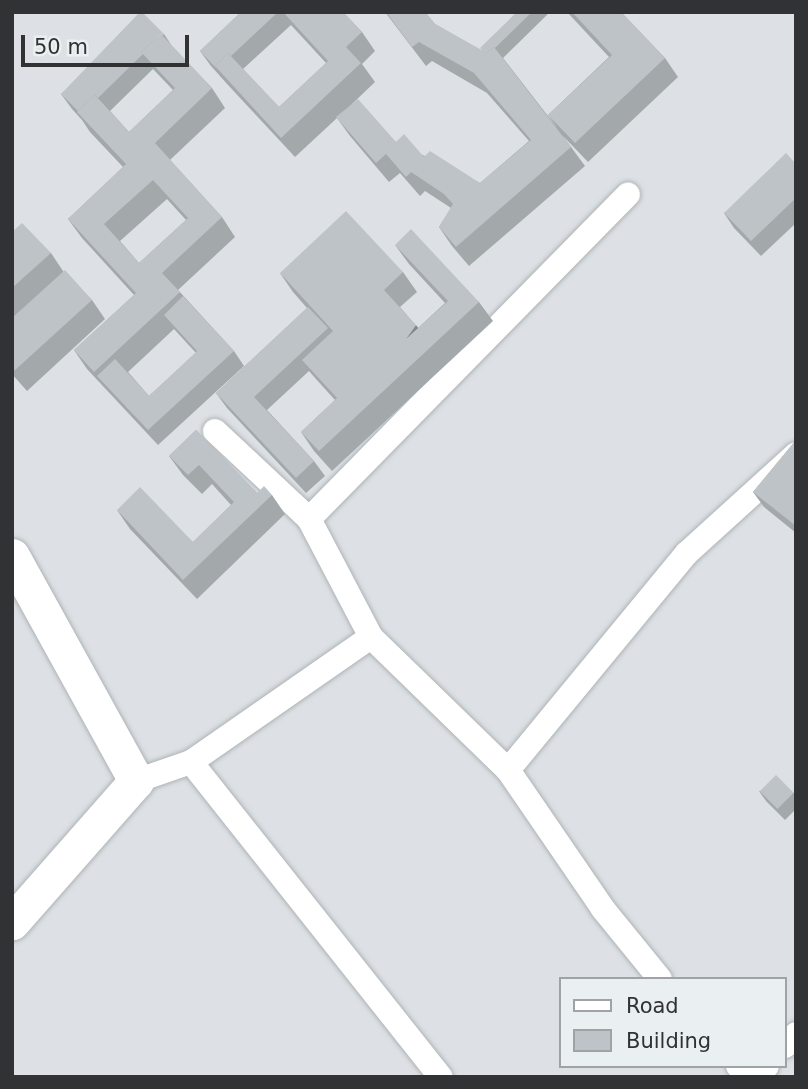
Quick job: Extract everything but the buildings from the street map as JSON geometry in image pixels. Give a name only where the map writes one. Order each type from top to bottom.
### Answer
[{"type":"street","points":[[309,519],[628,194]]},
{"type":"street","points":[[215,431],[309,519],[371,637],[508,770],[603,909],[658,977]]},
{"type":"street","points":[[508,770],[687,553],[796,454]]},
{"type":"street","points":[[12,556],[136,781]]},
{"type":"street","points":[[12,922],[136,781],[191,762],[371,637]]},
{"type":"street","points":[[191,762],[441,1077]]}]
